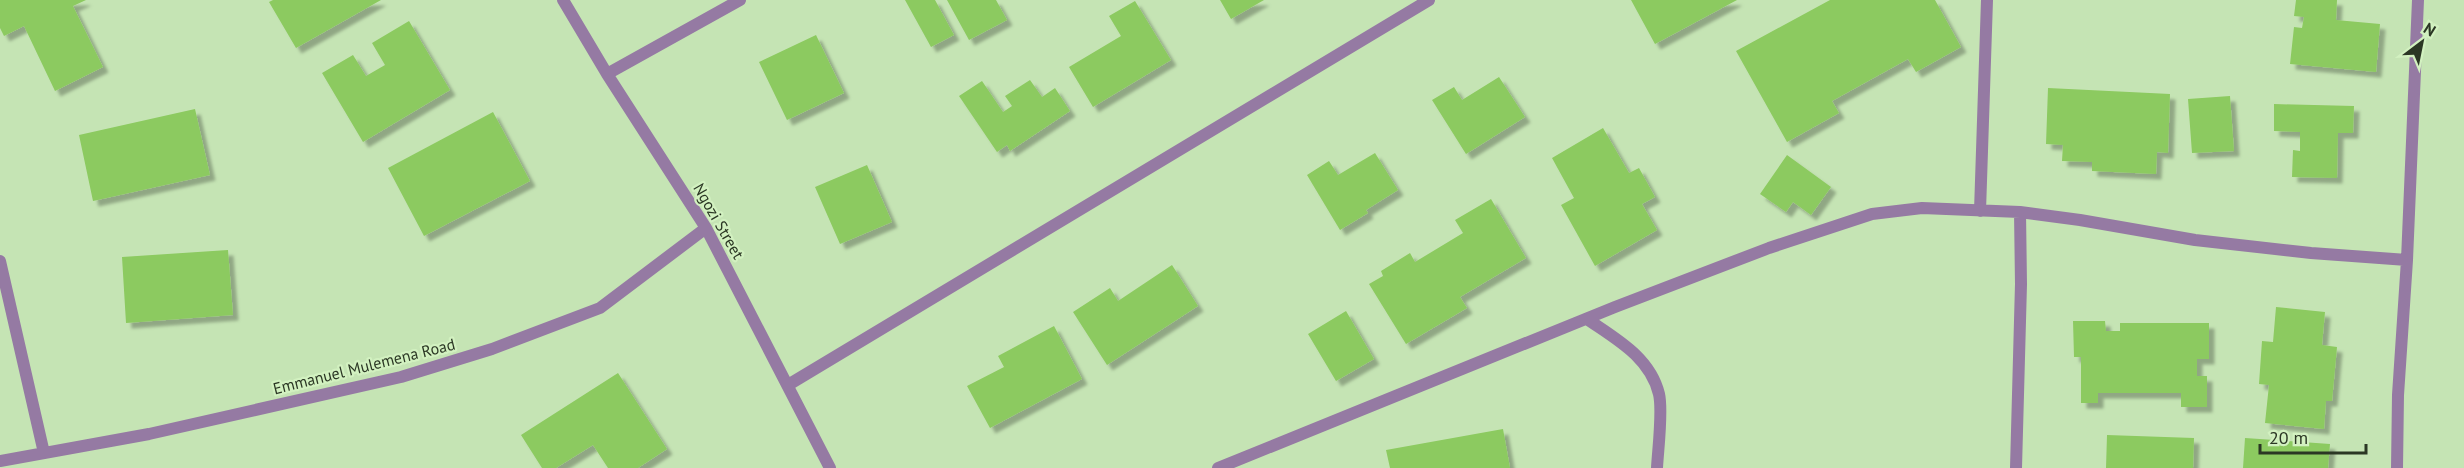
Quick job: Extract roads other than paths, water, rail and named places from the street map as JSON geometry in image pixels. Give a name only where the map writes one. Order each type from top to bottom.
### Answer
[{"type":"street","name":"Ngozi Street","points":[[563,0],[607,74],[706,228],[830,468]]},
{"type":"street","points":[[607,74],[740,0]]},
{"type":"street","points":[[788,385],[1429,0]]},
{"type":"street","points":[[1980,211],[1987,0]]},
{"type":"street","points":[[2397,468],[2398,395],[2407,260],[2418,0]]},
{"type":"street","points":[[1218,468],[1587,318],[1769,248],[1872,214],[1922,208],[2020,212],[2195,240],[2311,253],[2407,260]]},
{"type":"street","points":[[2016,468],[2021,284],[2020,212]]},
{"type":"street","name":"Emmanuel Mulemena Road","points":[[0,461],[149,434],[401,377],[492,349],[600,308],[706,228]]},
{"type":"street","points":[[0,261],[44,453]]},
{"type":"street","points":[[1587,318],[1637,354],[1652,374],[1660,395],[1657,468]]}]
